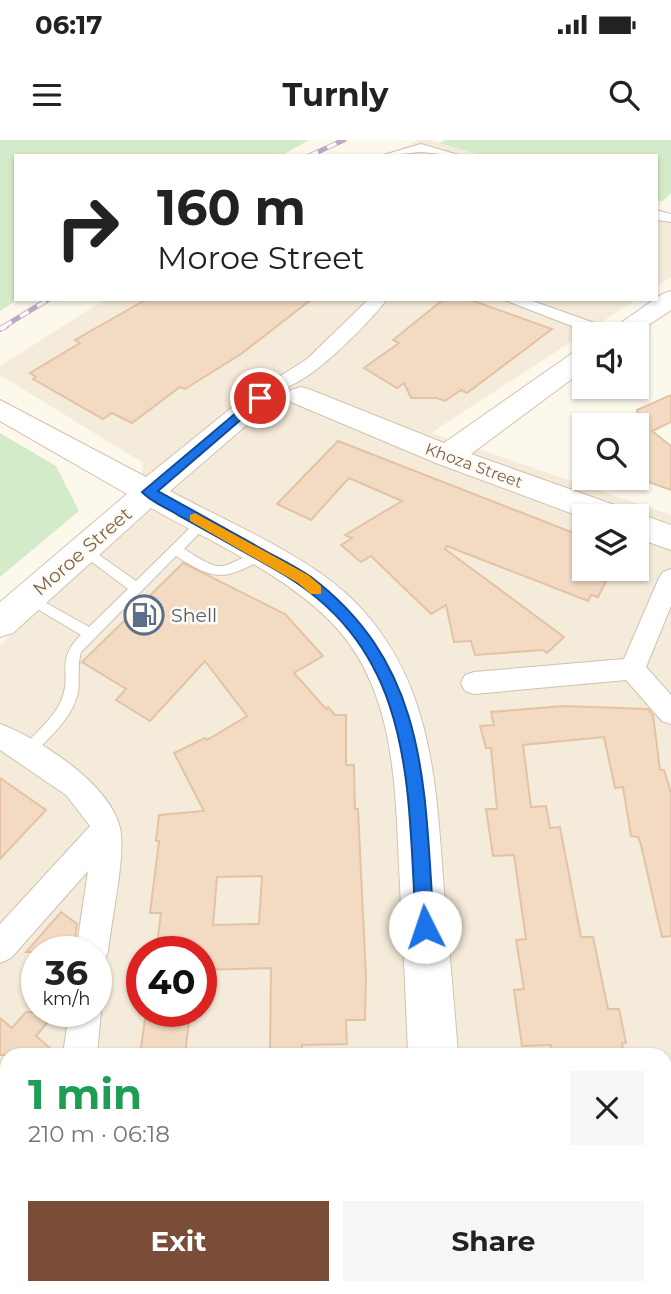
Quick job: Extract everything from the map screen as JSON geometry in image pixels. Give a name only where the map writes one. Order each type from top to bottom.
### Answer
[{"type":"street","points":[[396,154],[421,148],[446,154]]},
{"type":"street","points":[[636,322],[671,299]]},
{"type":"street","points":[[285,398],[314,363],[377,301]]},
{"type":"street","points":[[516,301],[574,322]]},
{"type":"street","points":[[447,456],[572,367]]},
{"type":"street","name":"Khoza Street","points":[[285,398],[336,412],[579,504]]},
{"type":"street","name":"Moroe Street","points":[[0,623],[228,424],[285,398]]},
{"type":"street","points":[[0,408],[303,579],[343,612],[371,646],[398,702],[414,765],[433,1048]]},
{"type":"street","points":[[649,529],[671,537]]},
{"type":"street","points":[[632,669],[671,578]]},
{"type":"street","points":[[474,683],[632,669]]},
{"type":"street","points":[[632,669],[671,713]]},
{"type":"street","points":[[0,736],[73,786],[91,803],[106,829],[94,936]]},
{"type":"street","points":[[0,947],[106,829]]},
{"type":"street","points":[[81,1048],[83,1027]]},
{"type":"lane","points":[[27,752],[60,715],[70,698],[72,679],[69,662],[90,634],[202,522]]},
{"type":"lane","points":[[175,549],[220,573],[230,572],[260,555]]},
{"type":"lane","points":[[84,550],[135,587]]},
{"type":"lane","points":[[28,598],[90,634]]},
{"type":"shaded area","points":[[418,140],[429,140],[477,154],[390,154]]},
{"type":"shaded area","points":[[658,209],[671,216],[671,277],[658,286]]},
{"type":"shaded area","points":[[103,301],[634,301],[602,322],[572,322],[572,341],[431,433],[572,481],[572,490],[598,490],[639,504],[572,504],[572,581],[649,581],[649,507],[671,515],[671,1048],[0,1048],[0,645],[139,520],[143,463],[0,375],[0,366]]},
{"type":"green space","points":[[0,140],[309,140],[284,154],[14,154],[16,301],[0,311]]},
{"type":"green space","points":[[445,140],[671,140],[671,193],[663,201],[658,201],[658,154],[477,154],[439,143]]},
{"type":"green space","points":[[0,433],[56,466],[79,511],[0,577]]},
{"type":"building","points":[[143,301],[309,301],[241,354],[185,389],[180,387],[132,423],[112,413],[103,419],[33,379],[36,377],[30,373],[80,343],[75,340]]},
{"type":"building","points":[[442,301],[474,301],[552,329],[467,393],[461,390],[445,401],[437,398],[411,398],[404,383],[397,388],[364,368],[399,343],[393,340]]},
{"type":"building","points":[[671,395],[671,422],[652,431],[671,446],[671,490],[649,482],[649,413],[637,413],[637,410]]},
{"type":"building","points":[[338,441],[572,532],[572,581],[606,581],[598,597],[591,595],[588,601],[447,546],[445,549],[564,637],[547,653],[543,650],[475,655],[471,641],[454,642],[446,605],[431,614],[371,556],[361,562],[341,545],[352,538],[345,535],[402,501],[349,478],[311,520],[277,504]]},
{"type":"building","points":[[183,563],[285,614],[323,656],[294,673],[326,709],[328,707],[335,715],[346,715],[346,765],[354,765],[366,977],[365,1020],[346,1020],[347,1044],[270,1048],[271,968],[217,970],[217,936],[158,936],[161,913],[150,913],[159,841],[156,841],[159,815],[204,811],[174,753],[205,738],[207,740],[247,716],[205,661],[150,721],[116,700],[126,689],[82,662]],"holes":[[[262,876],[259,924],[213,925],[217,877]]]},
{"type":"building","points":[[564,706],[648,709],[653,715],[660,770],[664,770],[671,793],[671,936],[662,937],[641,845],[638,837],[631,836],[623,787],[615,788],[604,737],[523,745],[531,807],[546,806],[550,828],[560,827],[581,937],[593,937],[608,1009],[619,1009],[626,1043],[622,1043],[623,1048],[522,1046],[514,990],[524,989],[516,940],[526,939],[514,855],[493,856],[486,809],[497,809],[491,748],[486,748],[480,726],[494,725],[491,712]]},
{"type":"building","points":[[0,778],[46,810],[0,859]]},
{"type":"building","points":[[61,912],[77,924],[75,936],[40,936]]},
{"type":"building","points":[[0,1018],[12,1028],[21,1018],[21,1027],[44,1027],[36,1036],[50,1048],[0,1048]]},
{"type":"building","points":[[144,1027],[188,1027],[186,1048],[141,1048]]},
{"type":"railway","points":[[313,154],[344,140]]},
{"type":"railway","points":[[3,327],[46,301]]},
{"type":"railway","points":[[0,329],[6,326]]},
{"type":"slow traffic","points":[[195,518],[303,579],[316,590]]},
{"type":"place","name":"Shell","points":[[144,615]]},
{"type":"route","points":[[260,398],[149,492],[303,579],[343,612],[371,646],[398,702],[414,765],[425,927]]}]
